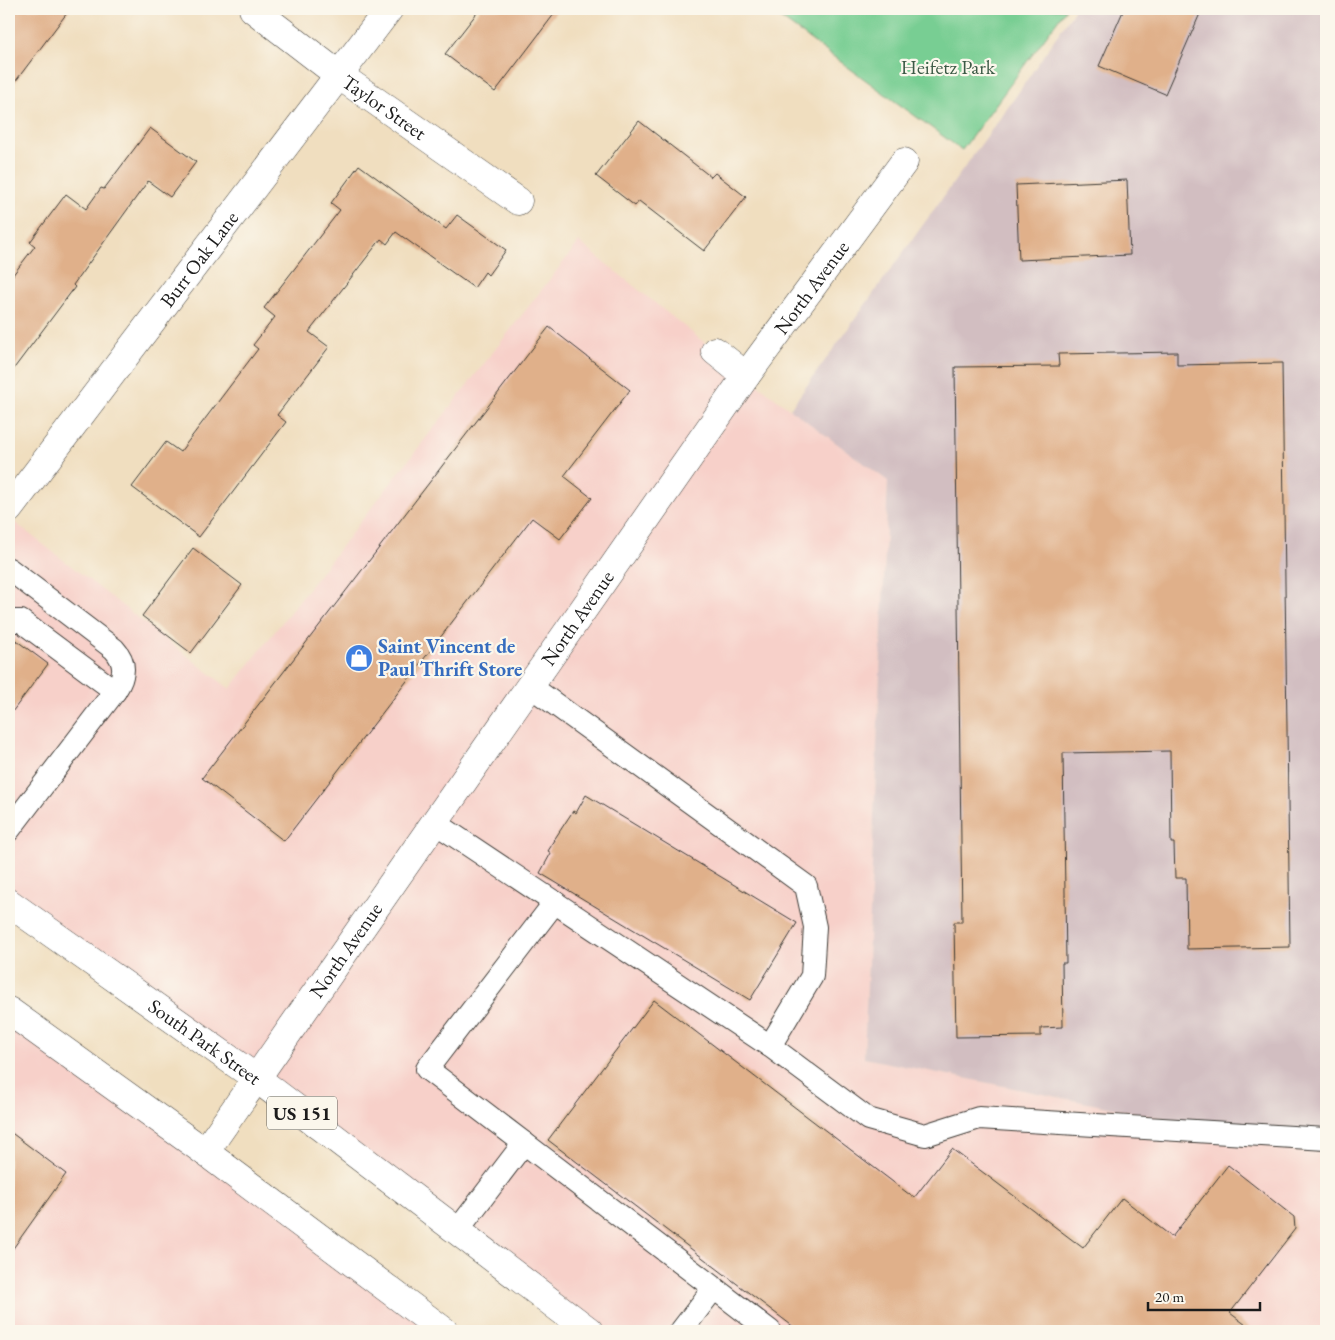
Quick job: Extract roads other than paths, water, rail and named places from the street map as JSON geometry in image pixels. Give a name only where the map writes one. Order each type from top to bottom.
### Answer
[{"type":"street","name":"Taylor Street","points":[[253,9],[340,76],[518,201]]},
{"type":"street","name":"Burr Oak Lane","points":[[9,509],[390,9]]},
{"type":"street","name":"North Avenue","points":[[205,1152],[746,376],[904,162]]},
{"type":"street","points":[[715,351],[746,376]]},
{"type":"street","name":"South Park Street","points":[[9,903],[256,1078],[589,1331]]},
{"type":"street","points":[[9,1011],[205,1152],[444,1331]]},
{"type":"lane","points":[[9,569],[114,649],[120,656],[124,667],[123,676],[115,691],[16,805],[9,830]]},
{"type":"lane","points":[[9,622],[21,622],[115,691]]},
{"type":"lane","points":[[530,686],[806,886],[815,927],[812,976],[770,1046]]},
{"type":"lane","points":[[434,822],[770,1046],[868,1119],[925,1135],[978,1118],[1326,1139]]},
{"type":"lane","points":[[555,902],[427,1070],[770,1331]]},
{"type":"lane","points":[[457,1231],[524,1143]]},
{"type":"lane","points":[[680,1331],[714,1288]]},
{"type":"place","name":"Saint Vincent de Paul Thrift Store","points":[[359,658]]},
{"type":"park label","name":"Heifetz Park","points":[[948,67]]}]
